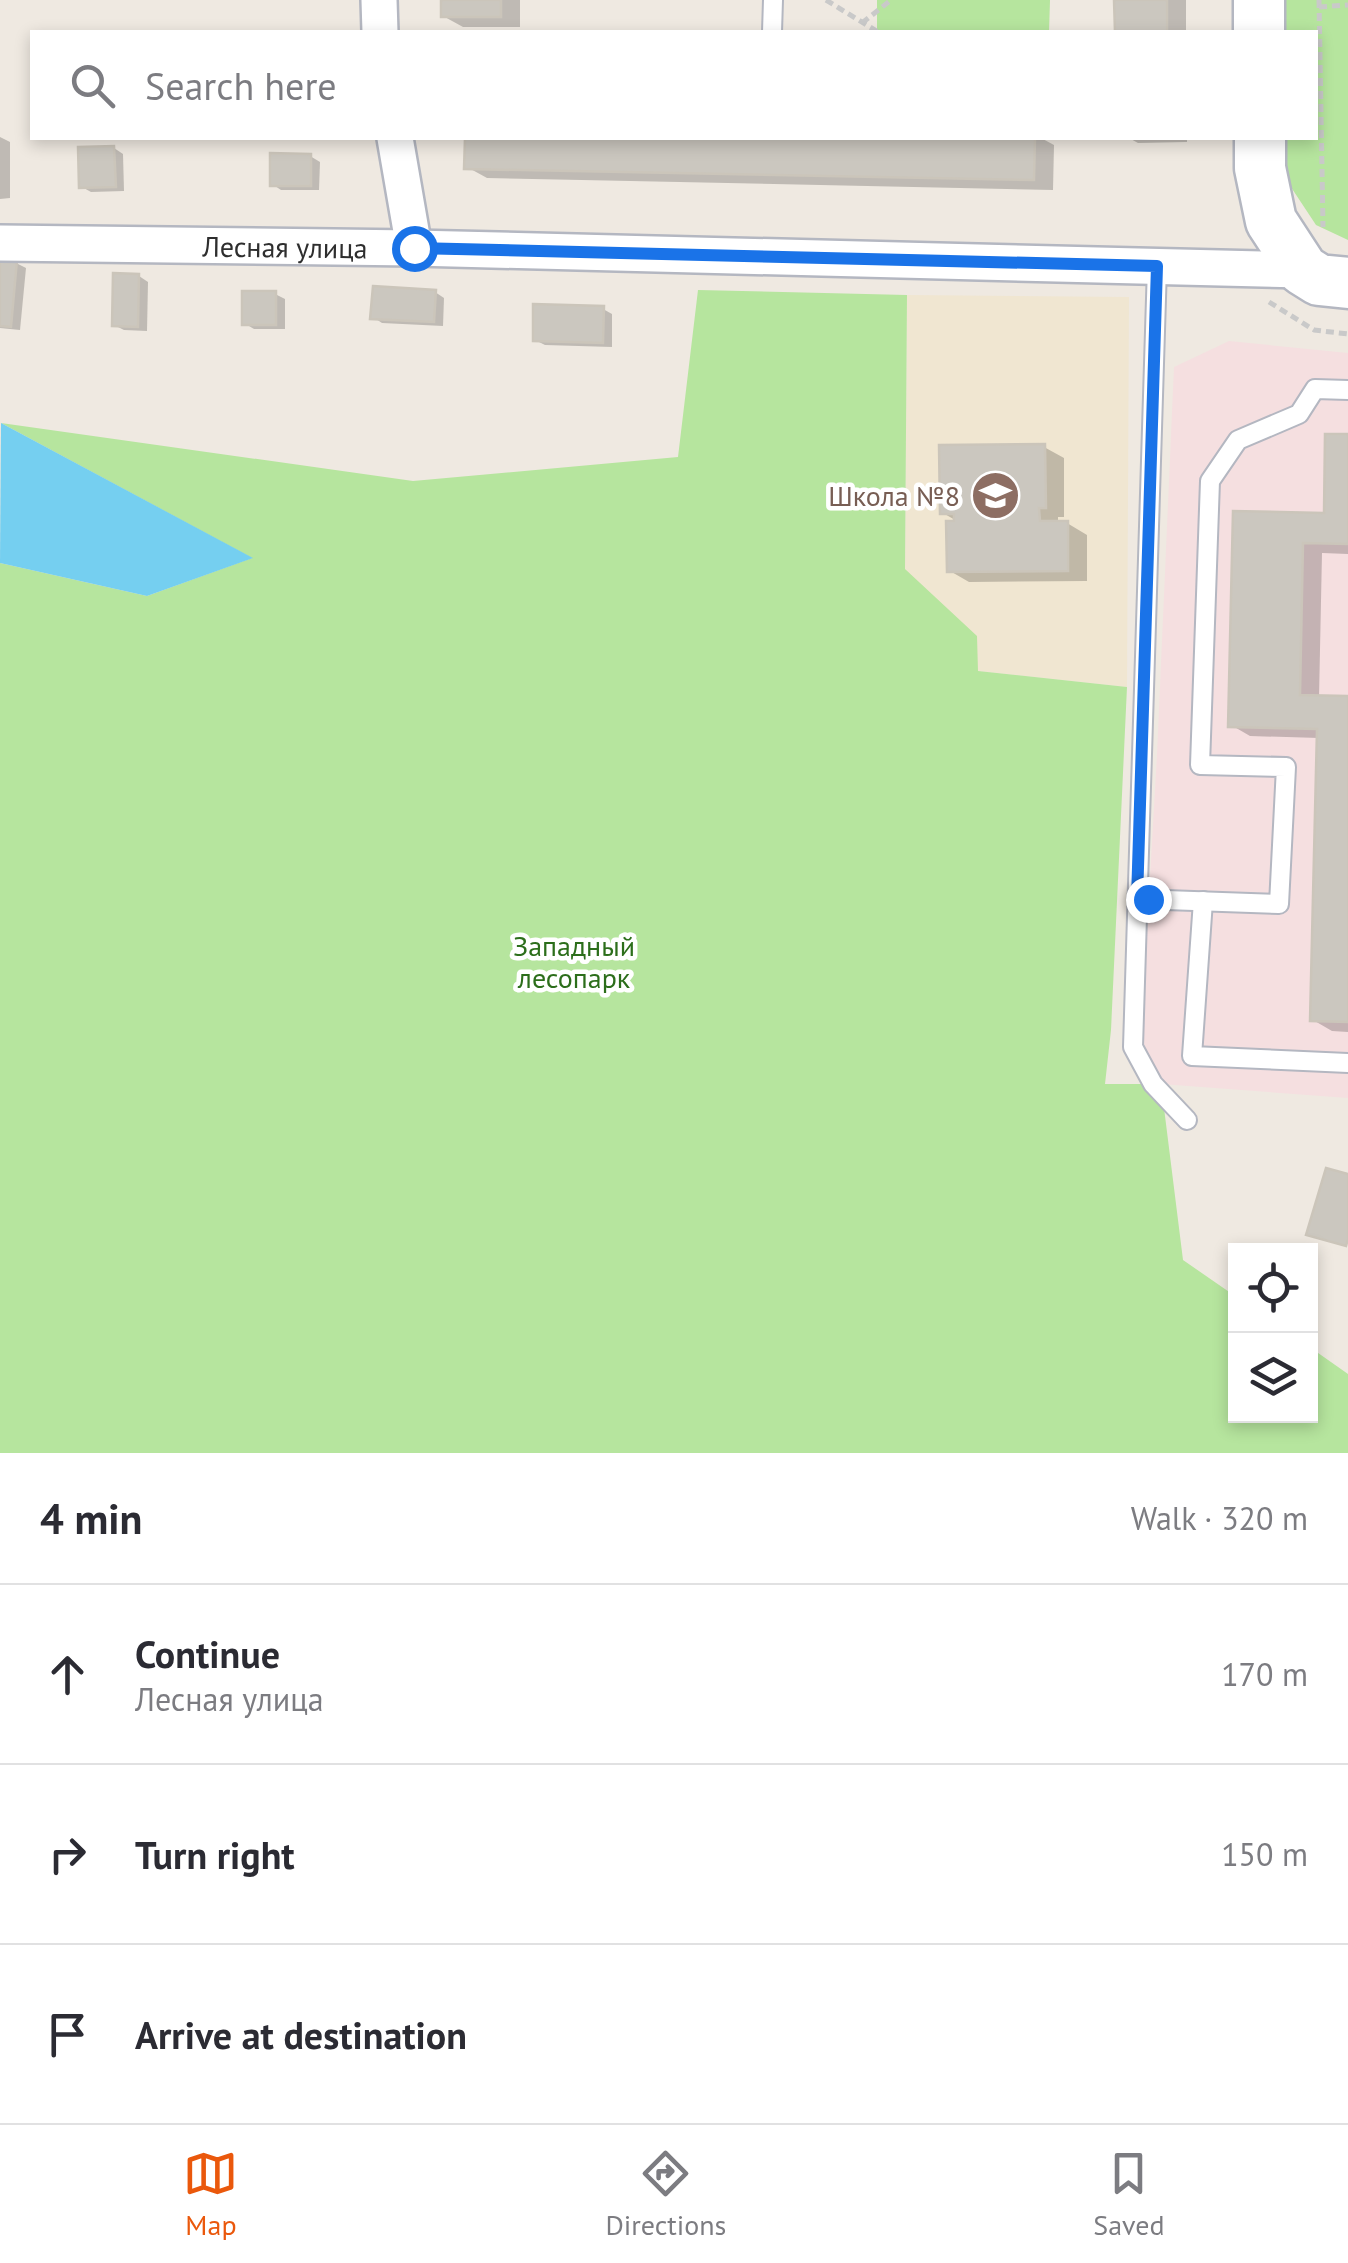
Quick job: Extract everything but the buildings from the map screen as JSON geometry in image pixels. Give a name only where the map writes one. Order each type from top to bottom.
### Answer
[{"type":"main road","points":[[1258,0],[1259,30]]},
{"type":"main road","points":[[1260,140],[1260,168],[1271,221],[1325,261]]},
{"type":"street","points":[[379,0],[380,30]]},
{"type":"street","points":[[395,140],[414,248]]},
{"type":"street","name":"Лесная улица","points":[[0,243],[414,248],[1157,266],[1325,261]]},
{"type":"lane","points":[[772,30],[773,0]]},
{"type":"lane","points":[[1157,266],[1132,1046],[1152,1084],[1187,1120]]},
{"type":"lane","points":[[1137,899],[1279,904],[1286,768],[1200,765],[1210,481],[1238,440],[1298,414],[1315,389],[1348,390]]},
{"type":"lane","points":[[1203,901],[1192,1056],[1348,1063]]},
{"type":"path","points":[[826,0],[875,30]]},
{"type":"path","points":[[862,22],[892,0]]},
{"type":"path","points":[[1325,261],[1319,4],[1348,6]]},
{"type":"shaded area","points":[[907,295],[1129,297],[1127,687],[978,671],[905,569]]},
{"type":"shaded area","points":[[1229,341],[1348,353],[1348,1098],[1161,1084],[1140,1052],[1174,367]]},
{"type":"green space","points":[[877,0],[1050,0],[1049,30],[877,30]]},
{"type":"green space","points":[[1282,0],[1348,0],[1348,240],[1316,225],[1281,172],[1281,140],[1318,140],[1318,30],[1282,30]]},
{"type":"green space","name":"Западный лесопарк","points":[[698,290],[907,295],[905,569],[977,636],[978,671],[1127,687],[1111,1030],[1105,1084],[1161,1084],[1183,1260],[1228,1291],[1228,1423],[1318,1423],[1318,1353],[1348,1374],[1348,1453],[0,1453],[0,563],[147,596],[252,558],[1,423],[413,481],[678,457]]},
{"type":"water","points":[[1,423],[253,558],[147,596],[0,563]]},
{"type":"place","name":"Школа №8","points":[[995,495]]},
{"type":"route","points":[[414,248],[1157,266],[1137,899],[1148,899]]}]
